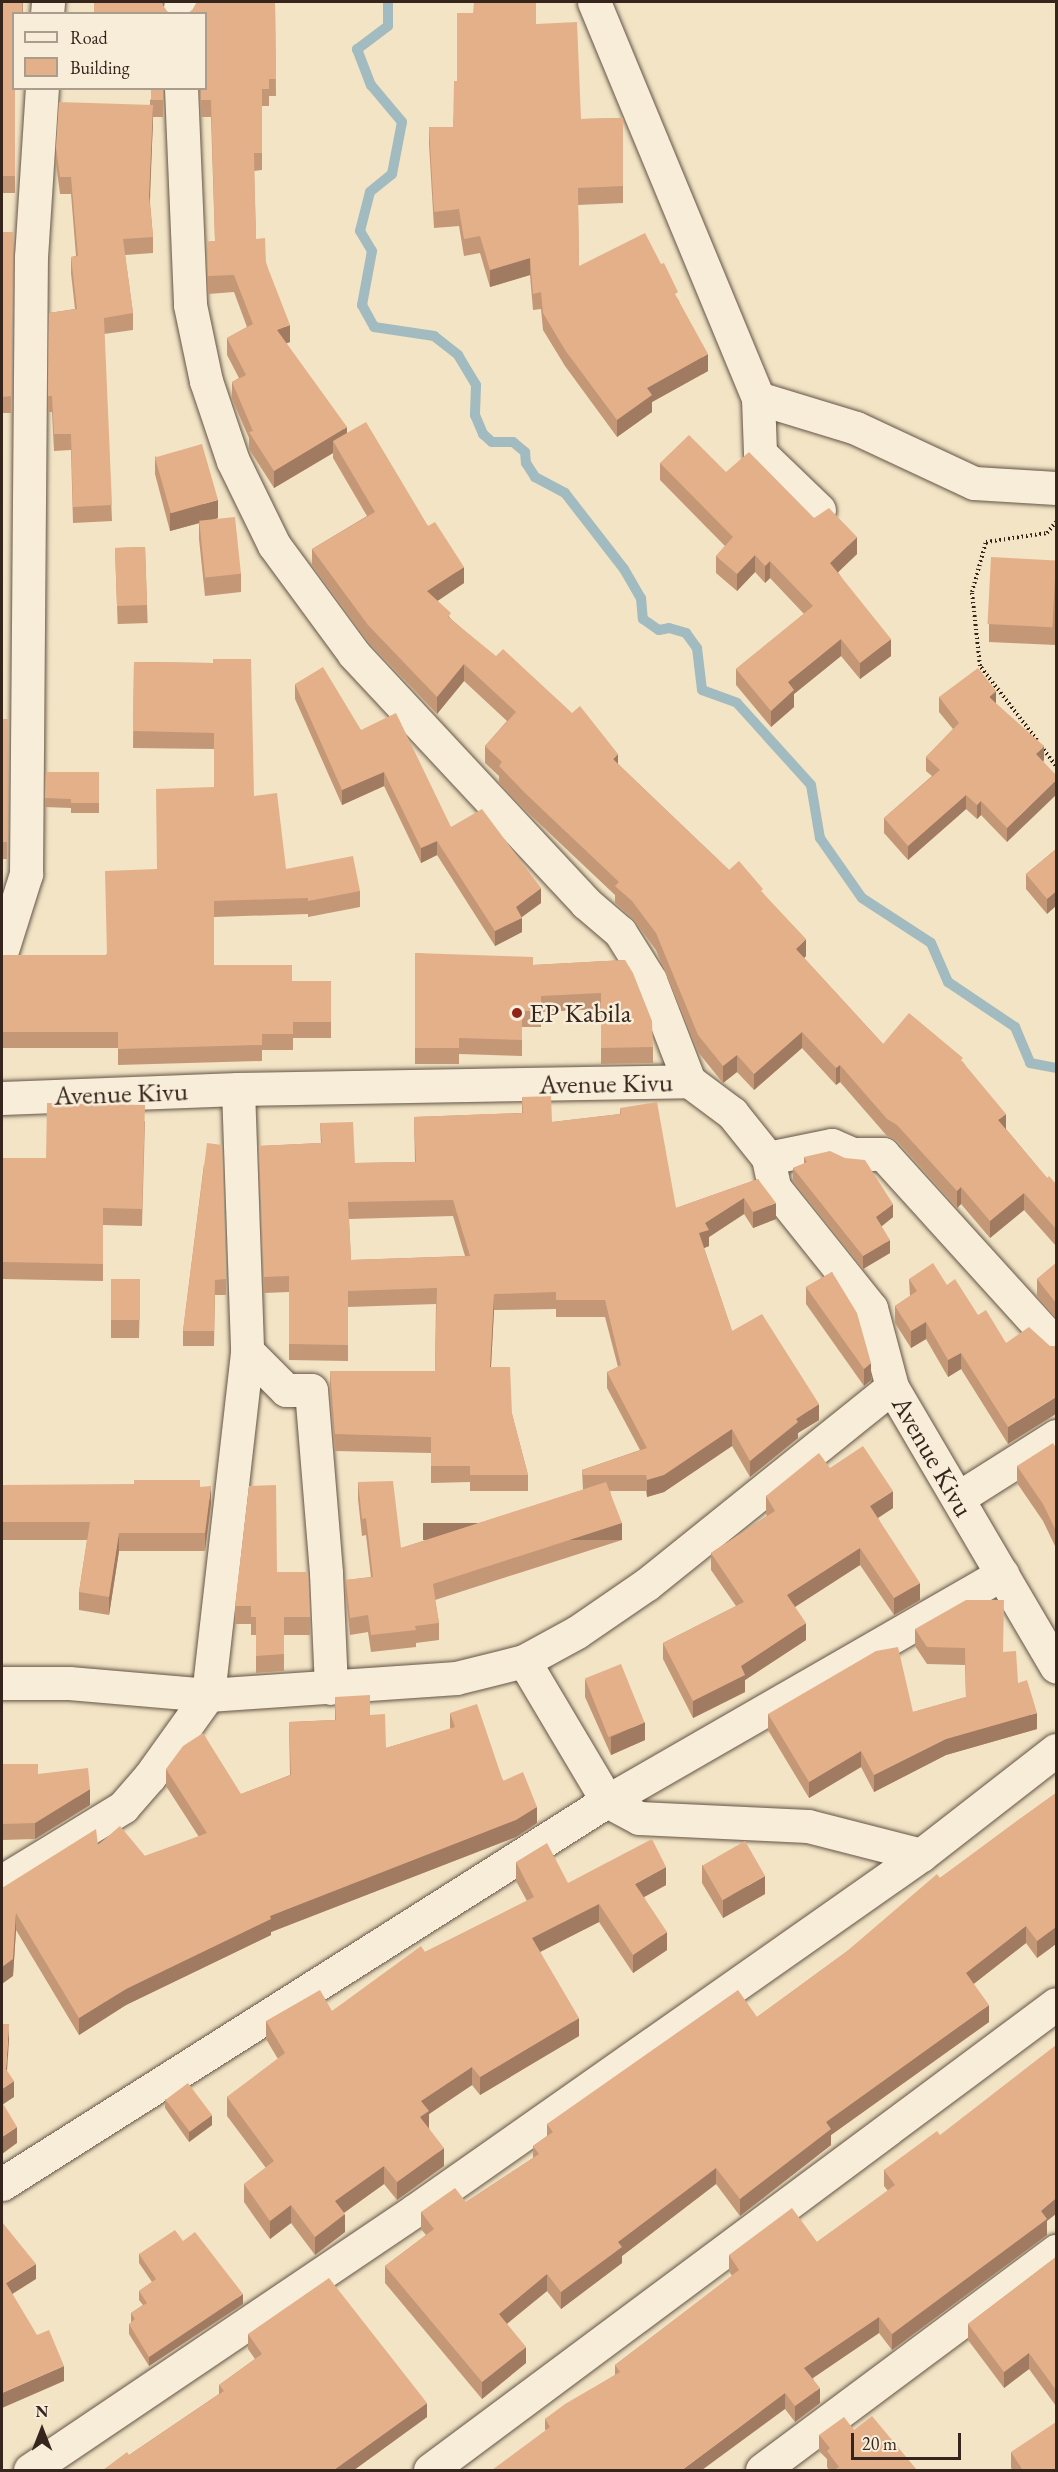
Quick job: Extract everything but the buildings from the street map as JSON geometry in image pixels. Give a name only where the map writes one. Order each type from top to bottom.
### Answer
[{"type":"street","points":[[594,2],[758,398],[760,453],[819,510]]},
{"type":"street","points":[[2,950],[26,874],[32,257],[42,90]]},
{"type":"street","points":[[181,90],[190,305],[206,381],[233,460],[274,545],[354,654],[586,903],[620,932],[650,980],[690,1081]]},
{"type":"street","points":[[758,398],[856,428],[974,483],[1056,488]]},
{"type":"street","name":"Avenue Kivu","points":[[2,1098],[238,1089],[690,1081],[732,1113],[768,1158],[774,1186],[871,1308],[892,1387],[1056,1667]]},
{"type":"street","points":[[2,1881],[123,1807],[150,1776],[208,1695],[247,1351],[238,1089]]},
{"type":"street","points":[[768,1158],[832,1144],[852,1154],[883,1154],[1056,1345]]},
{"type":"street","points":[[247,1351],[286,1390],[310,1390],[326,1573],[331,1688]]},
{"type":"street","points":[[2,1683],[69,1683],[208,1695],[456,1678],[524,1661],[577,1632],[647,1584],[892,1387]]},
{"type":"street","points":[[958,1498],[1056,1436]]},
{"type":"street","points":[[2,2184],[607,1801],[1002,1574]]},
{"type":"street","points":[[524,1661],[607,1801],[639,1818],[808,1826],[921,1855]]},
{"type":"street","points":[[30,2470],[404,2218],[921,1855],[1056,1750]]},
{"type":"street","points":[[430,2470],[1056,2004]]},
{"type":"street","points":[[762,2470],[1056,2251]]},
{"type":"path","points":[[1056,522],[1047,533],[986,542],[972,592],[980,666],[1056,766]]},
{"type":"waterway","points":[[388,2],[388,26],[357,49],[371,85],[402,122],[392,174],[370,192],[360,231],[372,251],[362,305],[374,327],[434,336],[458,355],[476,385],[475,415],[483,434],[492,442],[513,442],[525,452],[526,463],[535,477],[565,493],[624,569],[641,598],[643,619],[659,630],[669,628],[686,633],[697,648],[702,690],[737,703],[811,785],[820,838],[862,898],[931,943],[948,982],[1015,1027],[1030,1063],[1056,1068]]},
{"type":"place","name":"EP Kabila","points":[[517,1013]]}]
